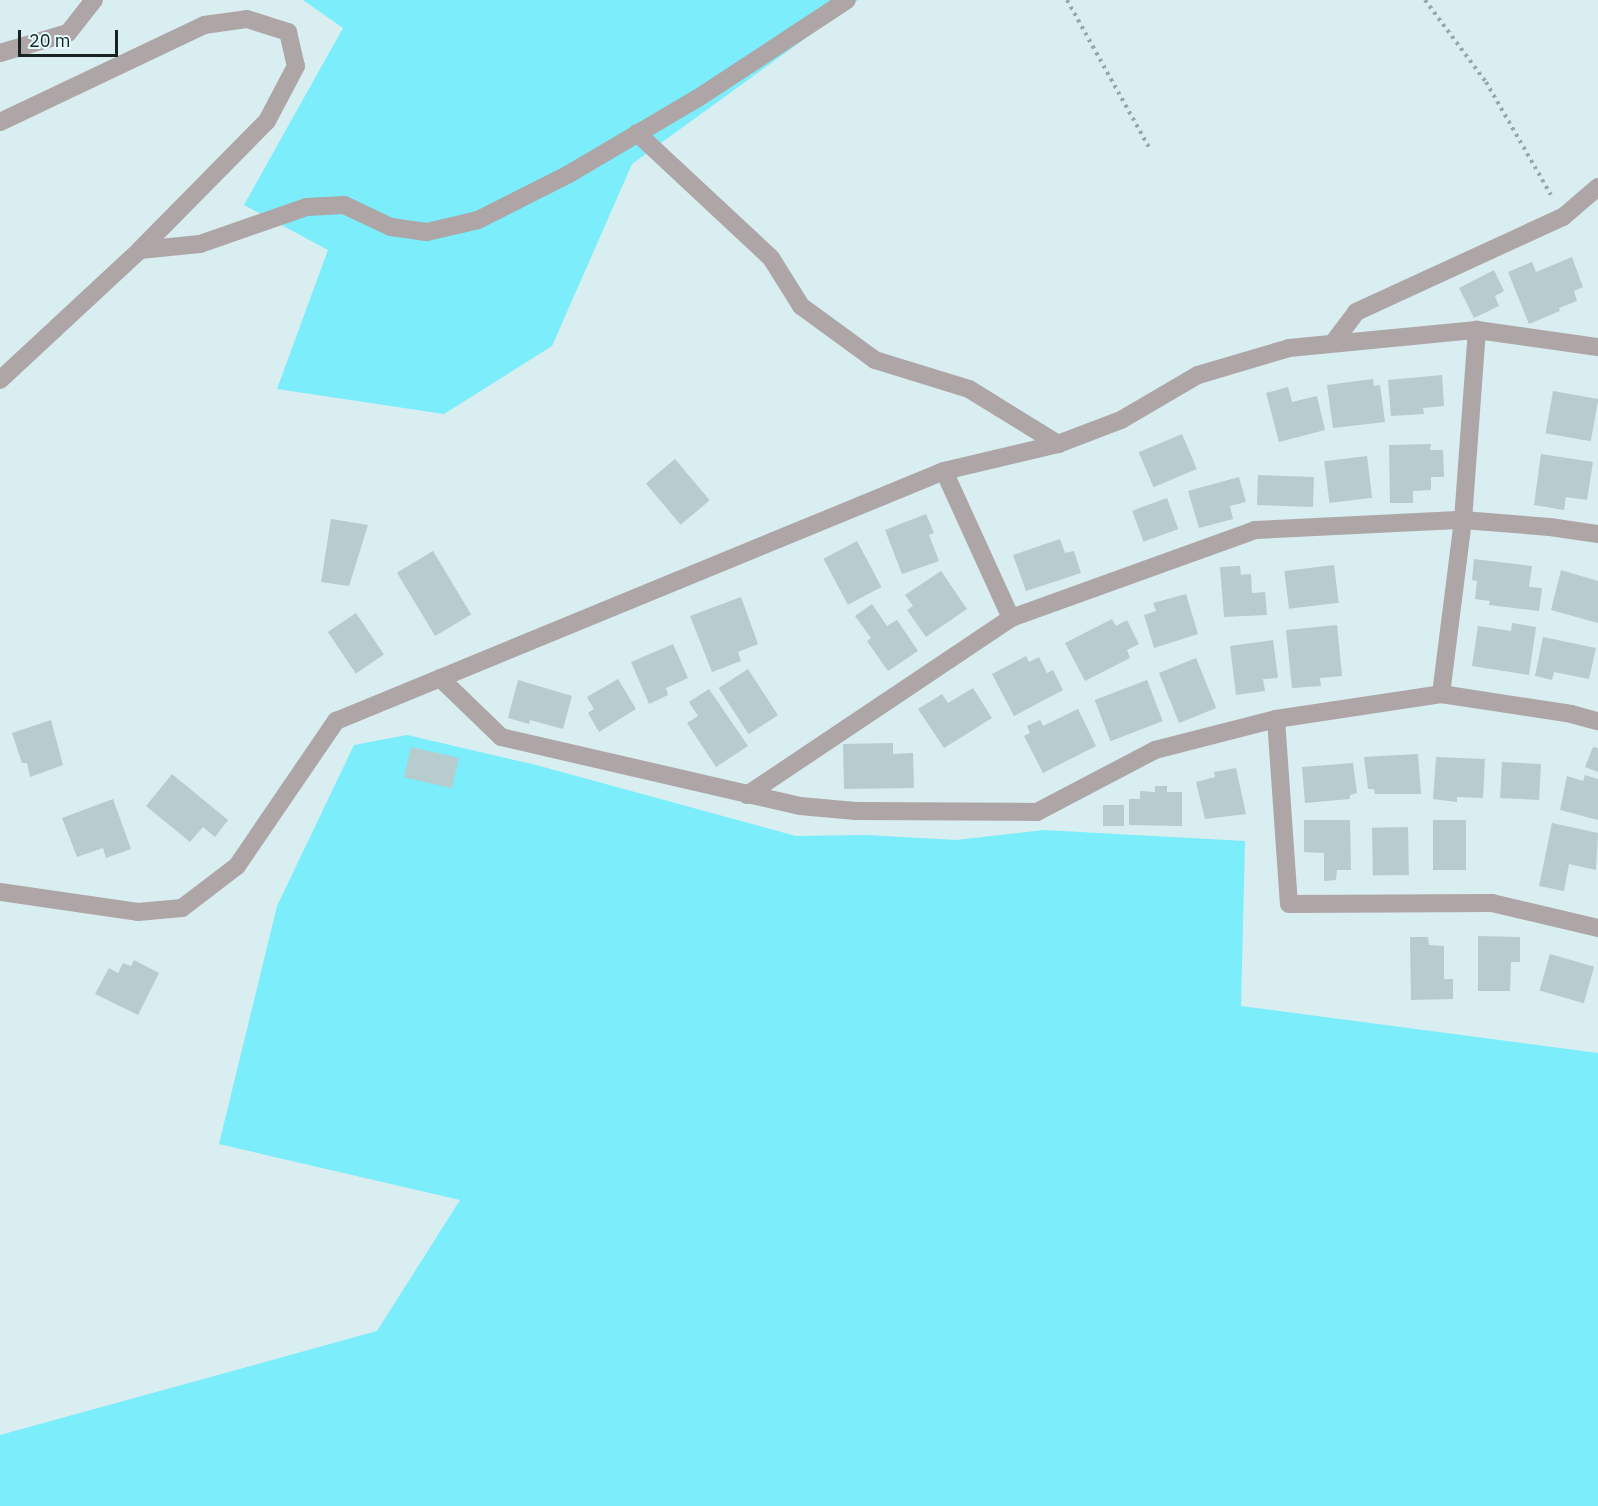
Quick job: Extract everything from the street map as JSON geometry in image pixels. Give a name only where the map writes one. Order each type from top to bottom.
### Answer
[{"type":"street","points":[[0,53],[68,33],[94,0]]},
{"type":"street","points":[[140,250],[200,244],[306,207],[344,206],[391,228],[427,231],[478,220],[569,174],[698,98],[847,0]]},
{"type":"street","points":[[0,122],[204,25],[247,19],[288,32],[296,66],[267,121],[140,250],[0,380]]},
{"type":"street","points":[[637,133],[771,258],[801,306],[875,360],[969,389],[1058,444]]},
{"type":"street","points":[[1333,343],[1356,312],[1563,217],[1598,187]]},
{"type":"street","points":[[1441,694],[1463,520],[1477,330]]},
{"type":"street","points":[[0,892],[138,912],[182,908],[237,866],[336,721],[944,471],[1058,444],[1121,420],[1198,375],[1289,348],[1477,330],[1598,347]]},
{"type":"street","points":[[944,471],[1011,618]]},
{"type":"street","points":[[747,795],[1011,618],[1255,530],[1463,520],[1598,534]]},
{"type":"street","points":[[440,678],[501,737],[747,795],[801,806],[856,811],[1037,812],[1155,750],[1276,719],[1441,694],[1571,714],[1598,722]]},
{"type":"street","points":[[1276,719],[1289,904],[1492,903],[1598,928]]},
{"type":"path","points":[[1067,0],[1150,149]]},
{"type":"path","points":[[1425,0],[1486,82],[1563,217]]},
{"type":"shaded area","points":[[303,0],[858,0],[632,164],[552,346],[444,414],[277,389],[328,250],[244,205],[343,28]]},
{"type":"shaded area","points":[[407,735],[536,765],[796,836],[866,835],[956,840],[1044,830],[1245,841],[1241,1006],[1598,1053],[1598,1506],[0,1506],[0,1435],[377,1331],[460,1200],[219,1144],[277,906],[354,745]]},
{"type":"building","points":[[1572,257],[1583,287],[1574,291],[1577,301],[1529,324],[1508,272],[1532,262],[1536,272]]},
{"type":"building","points":[[1494,270],[1504,291],[1495,296],[1499,306],[1474,318],[1459,288]]},
{"type":"building","points":[[1442,375],[1444,406],[1423,408],[1424,414],[1391,416],[1388,380]]},
{"type":"building","points":[[1373,379],[1374,386],[1380,385],[1385,422],[1333,428],[1327,385]]},
{"type":"building","points":[[1288,387],[1292,402],[1317,396],[1325,430],[1279,442],[1266,393]]},
{"type":"building","points":[[1553,391],[1598,399],[1591,441],[1546,433]]},
{"type":"building","points":[[1182,434],[1197,469],[1154,487],[1139,452]]},
{"type":"building","points":[[1431,444],[1430,450],[1443,450],[1444,477],[1431,477],[1431,490],[1413,491],[1413,503],[1390,503],[1389,445]]},
{"type":"building","points":[[1541,454],[1593,462],[1587,500],[1566,497],[1564,510],[1534,505]]},
{"type":"building","points":[[1367,456],[1372,498],[1329,503],[1324,461]]},
{"type":"building","points":[[675,459],[710,500],[681,525],[646,483]]},
{"type":"building","points":[[1258,475],[1314,477],[1313,507],[1257,505]]},
{"type":"building","points":[[1239,477],[1246,502],[1230,506],[1233,519],[1199,528],[1188,491]]},
{"type":"building","points":[[1167,498],[1178,529],[1144,542],[1132,511]]},
{"type":"building","points":[[926,514],[934,533],[929,535],[939,561],[902,574],[885,530]]},
{"type":"building","points":[[331,519],[368,525],[349,586],[321,582]]},
{"type":"building","points":[[1060,539],[1065,553],[1074,551],[1081,573],[1026,591],[1013,555]]},
{"type":"building","points":[[857,541],[881,587],[848,605],[823,559]]},
{"type":"building","points":[[433,551],[471,614],[435,636],[397,573]]},
{"type":"building","points":[[1474,559],[1532,566],[1529,587],[1542,588],[1539,611],[1489,605],[1490,601],[1475,599],[1477,581],[1472,580]]},
{"type":"building","points":[[1334,565],[1339,603],[1289,609],[1284,571]]},
{"type":"building","points":[[1240,566],[1241,575],[1251,574],[1252,593],[1265,592],[1267,615],[1224,617],[1220,567]]},
{"type":"building","points":[[1561,570],[1598,581],[1598,623],[1551,610]]},
{"type":"building","points":[[941,571],[967,609],[926,637],[907,610],[913,606],[905,595]]},
{"type":"building","points":[[1186,594],[1198,634],[1154,648],[1144,615],[1156,611],[1153,603]]},
{"type":"building","points":[[741,597],[758,644],[738,652],[741,661],[712,672],[690,616]]},
{"type":"building","points":[[872,604],[887,626],[897,620],[918,651],[888,671],[867,641],[871,638],[855,616]]},
{"type":"building","points":[[356,613],[384,654],[356,673],[328,632]]},
{"type":"building","points":[[1112,619],[1116,626],[1127,620],[1139,644],[1127,650],[1130,658],[1085,681],[1065,643]]},
{"type":"building","points":[[1512,623],[1536,627],[1529,675],[1472,666],[1478,626],[1511,631]]},
{"type":"building","points":[[1337,625],[1342,676],[1320,678],[1321,686],[1292,688],[1286,630]]},
{"type":"building","points":[[1543,637],[1596,648],[1589,679],[1554,672],[1552,680],[1535,676]]},
{"type":"building","points":[[1273,640],[1278,678],[1263,679],[1265,691],[1236,695],[1230,646]]},
{"type":"building","points":[[673,644],[688,678],[666,688],[668,695],[649,704],[631,662]]},
{"type":"building","points":[[1026,656],[1029,662],[1039,657],[1047,673],[1053,670],[1063,690],[1014,716],[992,674]]},
{"type":"building","points":[[1196,658],[1216,708],[1179,723],[1159,673]]},
{"type":"building","points":[[748,669],[778,715],[749,734],[719,688]]},
{"type":"building","points":[[618,679],[636,709],[599,732],[588,713],[594,709],[587,697]]},
{"type":"building","points":[[518,680],[572,696],[563,729],[530,720],[529,724],[508,718]]},
{"type":"building","points":[[1147,680],[1163,721],[1110,741],[1095,700]]},
{"type":"building","points":[[973,688],[992,718],[944,748],[918,709],[942,694],[948,703]]},
{"type":"building","points":[[709,689],[748,746],[716,767],[687,723],[698,716],[689,702]]},
{"type":"building","points":[[1078,709],[1096,746],[1043,773],[1024,736],[1030,733],[1027,726],[1040,720],[1043,726]]},
{"type":"building","points":[[51,720],[63,765],[30,777],[27,763],[22,763],[12,733]]},
{"type":"building","points":[[893,743],[893,754],[913,753],[914,788],[844,789],[843,744]]},
{"type":"building","points":[[411,747],[459,758],[452,788],[404,777]]},
{"type":"building","points":[[1593,747],[1598,748],[1598,772],[1585,767]]},
{"type":"building","points":[[1418,754],[1421,794],[1375,794],[1374,789],[1368,789],[1364,757]]},
{"type":"building","points":[[1436,757],[1485,759],[1483,798],[1457,797],[1457,802],[1433,799]]},
{"type":"building","points":[[1502,762],[1541,764],[1539,800],[1500,798]]},
{"type":"building","points":[[1353,763],[1357,793],[1350,795],[1350,799],[1305,803],[1302,767]]},
{"type":"building","points":[[1236,768],[1246,814],[1205,819],[1196,782],[1215,777],[1214,772]]},
{"type":"building","points":[[172,774],[228,820],[215,837],[203,827],[190,842],[146,806]]},
{"type":"building","points":[[1585,775],[1598,779],[1598,820],[1560,810],[1567,776],[1583,781]]},
{"type":"building","points":[[1155,786],[1167,786],[1167,792],[1182,792],[1182,826],[1129,825],[1129,799],[1140,799],[1140,791],[1155,792]]},
{"type":"building","points":[[113,799],[131,849],[106,858],[103,848],[77,857],[62,818]]},
{"type":"building","points":[[1103,805],[1124,805],[1124,826],[1103,826]]},
{"type":"building","points":[[1304,820],[1350,820],[1351,870],[1337,870],[1336,880],[1324,881],[1324,853],[1304,852]]},
{"type":"building","points":[[1433,820],[1466,820],[1466,870],[1433,870]]},
{"type":"building","points":[[1552,823],[1598,833],[1596,870],[1569,864],[1564,891],[1539,886]]},
{"type":"building","points":[[1408,827],[1409,875],[1373,876],[1372,828]]},
{"type":"building","points":[[1478,936],[1520,937],[1520,962],[1511,962],[1510,991],[1478,991]]},
{"type":"building","points":[[1410,937],[1428,937],[1429,945],[1444,946],[1444,979],[1453,979],[1453,999],[1411,1000]]},
{"type":"building","points":[[1550,954],[1594,967],[1584,1003],[1540,991]]},
{"type":"building","points":[[134,960],[159,973],[138,1015],[95,994],[109,968],[118,973],[123,963],[131,966]]}]
